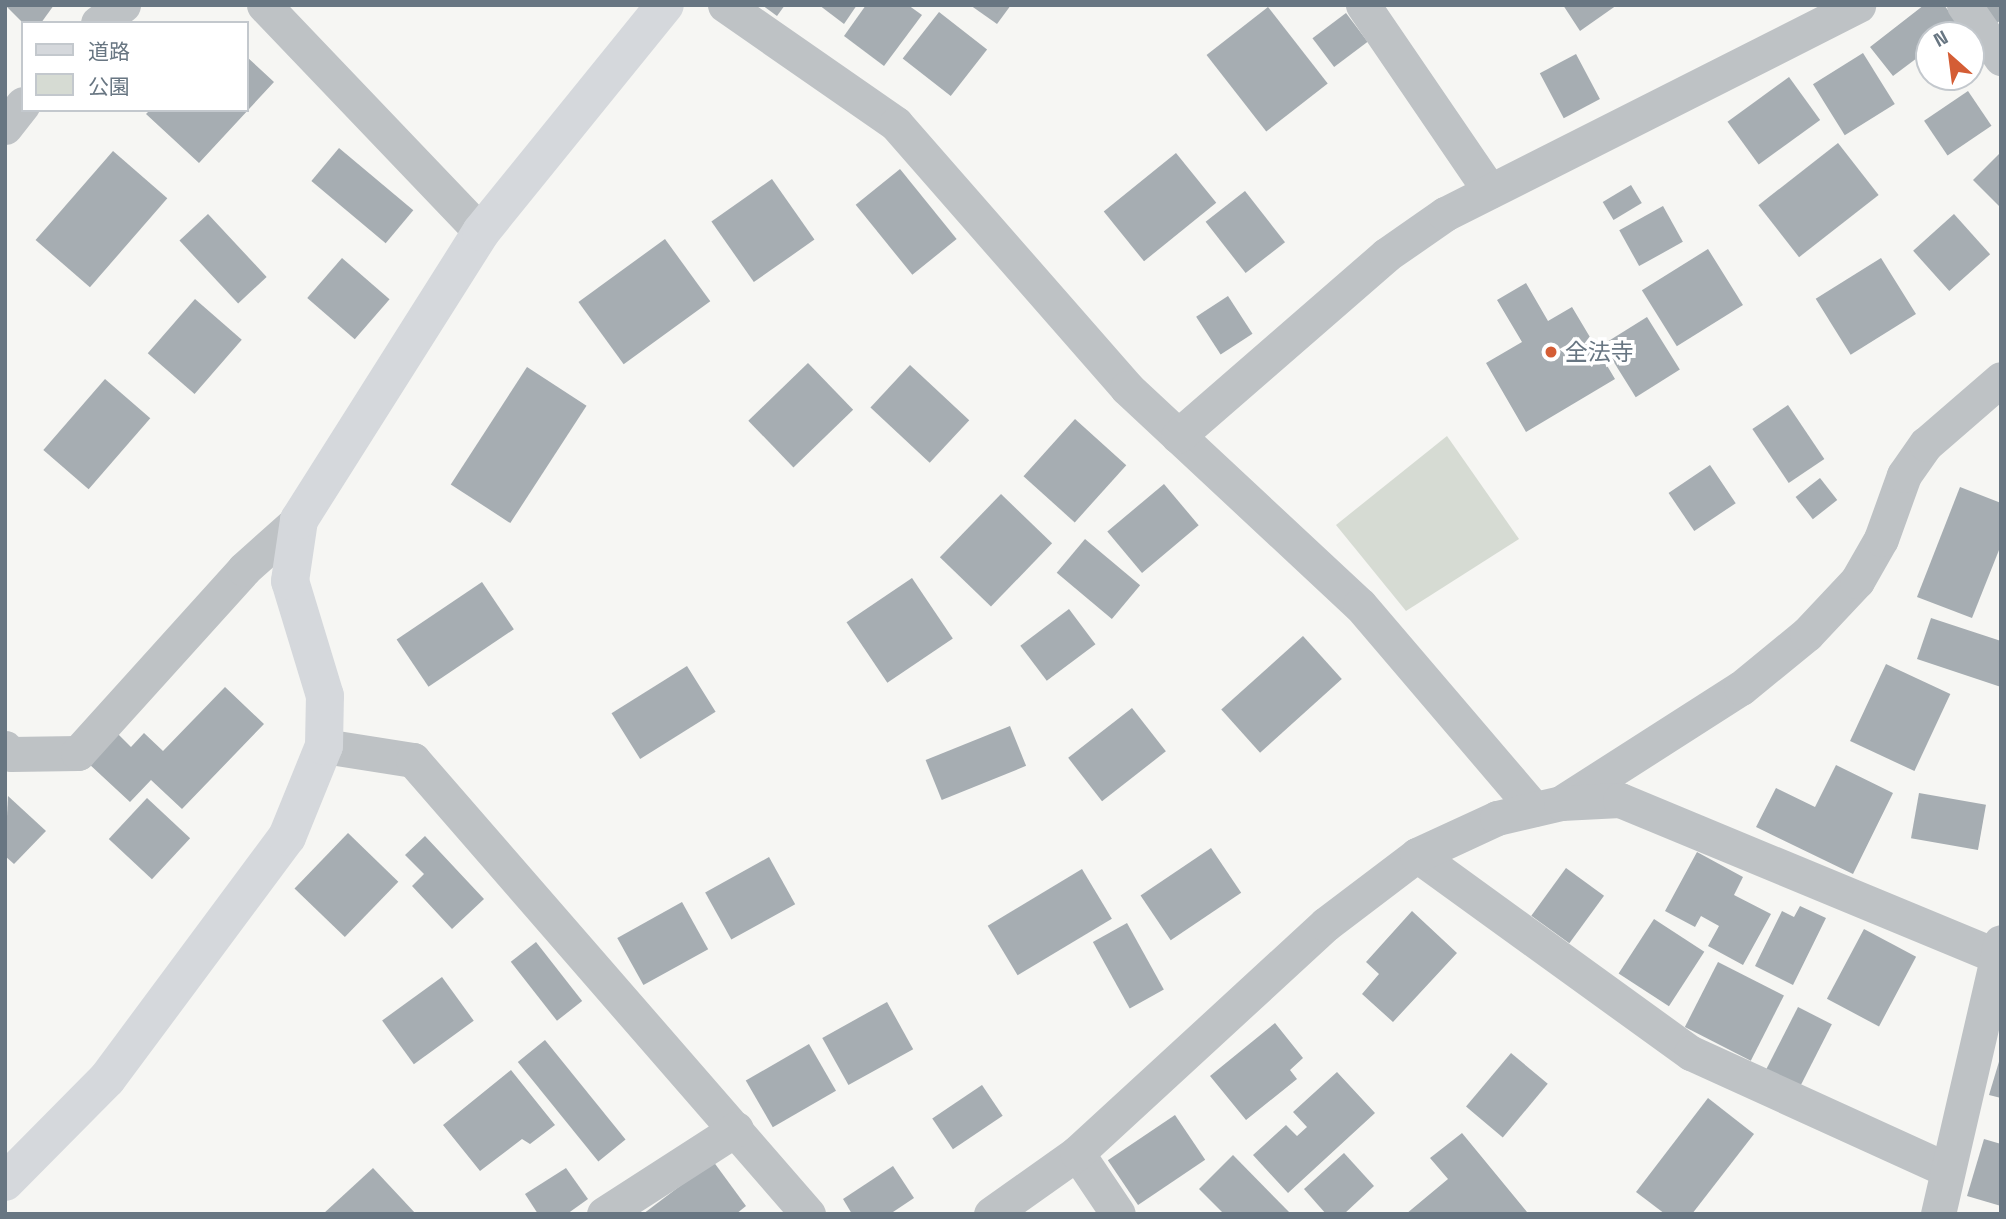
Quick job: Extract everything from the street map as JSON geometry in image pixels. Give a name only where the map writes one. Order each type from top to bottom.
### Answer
[{"type":"street","points":[[101,21],[123,5]]},
{"type":"street","points":[[264,5],[481,232]]},
{"type":"street","points":[[5,748],[11,754],[78,753],[244,569],[299,520],[481,232],[664,5]]},
{"type":"street","points":[[725,5],[896,124],[943,174],[1072,328],[1178,436],[1360,605],[1548,806]]},
{"type":"street","points":[[1363,5],[1490,191]]},
{"type":"street","points":[[1178,436],[1386,255],[1445,214],[1858,5]]},
{"type":"street","points":[[1964,5],[2001,58]]},
{"type":"street","points":[[5,127],[21,107]]},
{"type":"street","points":[[1548,806],[1741,688],[1807,634],[1857,581],[1881,538],[1904,475],[1926,444],[2001,379]]},
{"type":"street","points":[[5,1182],[107,1079],[209,946],[287,837],[324,746],[325,696],[289,581],[299,520]]},
{"type":"street","points":[[324,746],[413,760],[808,1214]]},
{"type":"street","points":[[991,1214],[1077,1153],[1326,924],[1417,855],[1497,818],[1548,806],[1620,800],[1999,949],[1946,1169],[1938,1214]]},
{"type":"street","points":[[1417,855],[1691,1053],[1946,1169]]},
{"type":"street","points":[[604,1214],[736,1129]]},
{"type":"street","points":[[1077,1153],[1118,1214]]},
{"type":"green space","points":[[1447,436],[1519,539],[1406,611],[1336,525]]},
{"type":"building","points":[[5,5],[54,5],[42,21],[21,21]]},
{"type":"building","points":[[762,5],[785,5],[777,16]]},
{"type":"building","points":[[819,5],[857,5],[844,24]]},
{"type":"building","points":[[866,5],[908,5],[922,15],[884,66],[844,36]]},
{"type":"building","points":[[970,5],[1011,5],[997,24]]},
{"type":"building","points":[[1563,5],[1617,5],[1580,31]]},
{"type":"building","points":[[1924,5],[1944,5],[1956,21],[1915,21],[1915,60],[1893,76],[1870,47]]},
{"type":"building","points":[[1979,5],[2001,5],[2001,20],[1993,26]]},
{"type":"building","points":[[1268,7],[1328,83],[1266,131],[1207,55]]},
{"type":"building","points":[[939,12],[987,50],[951,96],[903,58]]},
{"type":"building","points":[[1346,13],[1368,42],[1334,67],[1312,38]]},
{"type":"building","points":[[1863,53],[1895,104],[1845,135],[1813,84]]},
{"type":"building","points":[[1576,54],[1600,99],[1564,118],[1540,73]]},
{"type":"building","points":[[248,58],[274,82],[248,110]]},
{"type":"building","points":[[1789,77],[1820,120],[1759,165],[1728,122]]},
{"type":"building","points":[[1968,91],[1991,126],[1948,155],[1924,121]]},
{"type":"building","points":[[148,112],[246,112],[199,163],[146,114]]},
{"type":"building","points":[[1838,143],[1879,195],[1799,257],[1758,205]]},
{"type":"building","points":[[339,148],[413,210],[386,243],[311,181]]},
{"type":"building","points":[[113,151],[167,198],[90,287],[36,240]]},
{"type":"building","points":[[2001,152],[2001,208],[1973,180]]},
{"type":"building","points":[[1176,153],[1216,203],[1144,261],[1104,212]]},
{"type":"building","points":[[900,169],[957,239],[912,275],[856,205]]},
{"type":"building","points":[[772,179],[814,240],[754,282],[711,221]]},
{"type":"building","points":[[1631,185],[1642,203],[1614,220],[1603,202]]},
{"type":"building","points":[[1245,191],[1285,242],[1246,273],[1206,222]]},
{"type":"building","points":[[1663,206],[1683,242],[1639,266],[1619,230]]},
{"type":"building","points":[[208,214],[267,277],[238,303],[179,241]]},
{"type":"building","points":[[1954,214],[1990,254],[1949,291],[1913,251]]},
{"type":"building","points":[[665,239],[710,301],[624,364],[578,302]]},
{"type":"building","points":[[1708,249],[1743,305],[1677,346],[1642,290]]},
{"type":"building","points":[[342,258],[390,299],[355,339],[307,298]]},
{"type":"building","points":[[1881,258],[1916,314],[1851,355],[1816,299]]},
{"type":"building","name":"全法寺","points":[[1526,283],[1548,321],[1572,307],[1615,379],[1526,432],[1486,363],[1522,342],[1497,300]]},
{"type":"building","points":[[1228,296],[1253,334],[1221,354],[1196,317]]},
{"type":"building","points":[[195,299],[242,340],[195,394],[148,353]]},
{"type":"building","points":[[1647,317],[1680,370],[1636,397],[1603,345]]},
{"type":"building","points":[[808,363],[853,410],[793,467],[748,421]]},
{"type":"building","points":[[910,365],[969,420],[930,463],[870,407]]},
{"type":"building","points":[[527,367],[587,406],[510,523],[451,484]]},
{"type":"building","points":[[105,379],[150,418],[89,489],[43,450]]},
{"type":"building","points":[[1788,405],[1824,459],[1789,483],[1752,429]]},
{"type":"building","points":[[1075,419],[1126,465],[1075,522],[1023,476]]},
{"type":"building","points":[[1710,465],[1736,503],[1694,531],[1669,493]]},
{"type":"building","points":[[1820,478],[1837,500],[1813,519],[1796,497]]},
{"type":"building","points":[[1164,484],[1199,525],[1142,573],[1107,532]]},
{"type":"building","points":[[1960,487],[2001,503],[2001,545],[1972,618],[1917,597]]},
{"type":"building","points":[[1001,494],[1052,543],[991,607],[940,557]]},
{"type":"building","points":[[1085,539],[1140,585],[1112,619],[1057,573]]},
{"type":"building","points":[[912,578],[953,639],[887,683],[847,622]]},
{"type":"building","points":[[482,582],[514,629],[428,687],[397,640]]},
{"type":"building","points":[[1069,609],[1095,644],[1047,681],[1020,646]]},
{"type":"building","points":[[1931,618],[2001,641],[2001,687],[1917,659]]},
{"type":"building","points":[[1303,636],[1342,679],[1260,753],[1221,710]]},
{"type":"building","points":[[1886,664],[1950,694],[1914,771],[1850,741]]},
{"type":"building","points":[[687,666],[716,712],[640,759],[612,713]]},
{"type":"building","points":[[225,687],[264,724],[182,809],[151,780],[130,802],[88,763],[117,733],[131,747],[144,733],[163,751]]},
{"type":"building","points":[[1132,708],[1166,751],[1102,801],[1068,758]]},
{"type":"building","points":[[1010,726],[1026,766],[942,800],[926,760]]},
{"type":"building","points":[[1836,765],[1893,793],[1853,874],[1756,827],[1776,788],[1815,807]]},
{"type":"building","points":[[1919,793],[1986,805],[1978,850],[1911,838]]},
{"type":"building","points":[[8,796],[46,831],[14,864],[5,856]]},
{"type":"building","points":[[147,798],[190,838],[152,879],[109,839]]},
{"type":"building","points":[[348,833],[398,882],[345,937],[295,888]]},
{"type":"building","points":[[425,836],[484,899],[452,929],[412,886],[424,874],[405,855]]},
{"type":"building","points":[[1211,848],[1241,893],[1171,940],[1141,896]]},
{"type":"building","points":[[1697,852],[1743,877],[1734,895],[1771,914],[1743,965],[1708,946],[1719,926],[1701,916],[1695,927],[1665,911]]},
{"type":"building","points":[[769,857],[795,904],[731,940],[705,892]]},
{"type":"building","points":[[1566,868],[1604,896],[1569,943],[1531,916]]},
{"type":"building","points":[[1082,869],[1112,919],[1018,975],[988,926]]},
{"type":"building","points":[[682,902],[708,949],[643,985],[617,938]]},
{"type":"building","points":[[1800,906],[1826,918],[1793,985],[1755,966],[1782,911],[1794,917]]},
{"type":"building","points":[[1412,911],[1457,953],[1393,1022],[1362,994],[1379,974],[1366,962]]},
{"type":"building","points":[[1654,919],[1704,952],[1669,1006],[1619,974]]},
{"type":"building","points":[[1127,923],[1164,989],[1130,1008],[1093,942]]},
{"type":"building","points":[[1864,929],[1916,957],[1879,1026],[1827,999]]},
{"type":"building","points":[[536,942],[582,1001],[557,1021],[511,962]]},
{"type":"building","points":[[1718,962],[1784,996],[1751,1061],[1685,1027]]},
{"type":"building","points":[[442,977],[474,1021],[414,1064],[382,1020]]},
{"type":"building","points":[[887,1002],[913,1049],[848,1085],[822,1038]]},
{"type":"building","points":[[1798,1007],[1832,1024],[1799,1089],[1765,1072]]},
{"type":"building","points":[[1275,1023],[1303,1058],[1290,1070],[1297,1079],[1246,1120],[1210,1076]]},
{"type":"building","points":[[545,1040],[626,1139],[598,1162],[518,1062]]},
{"type":"building","points":[[809,1044],[836,1091],[773,1127],[746,1080]]},
{"type":"building","points":[[1511,1053],[1548,1084],[1503,1137],[1466,1107]]},
{"type":"building","points":[[2001,1055],[2001,1098],[1989,1095]]},
{"type":"building","points":[[511,1070],[555,1125],[530,1144],[522,1139],[480,1171],[443,1125]]},
{"type":"building","points":[[1337,1072],[1375,1113],[1288,1193],[1253,1155],[1286,1125],[1297,1136],[1307,1127],[1293,1112]]},
{"type":"building","points":[[982,1085],[1003,1116],[953,1149],[932,1119]]},
{"type":"building","points":[[1708,1098],[1754,1134],[1692,1214],[1665,1214],[1636,1192]]},
{"type":"building","points":[[1175,1115],[1205,1160],[1138,1205],[1108,1160]]},
{"type":"building","points":[[1462,1133],[1527,1212],[1525,1214],[1406,1214],[1448,1179],[1430,1158]]},
{"type":"building","points":[[1984,1139],[2001,1144],[2001,1206],[1967,1196]]},
{"type":"building","points":[[1344,1153],[1374,1186],[1344,1214],[1326,1214],[1304,1189]]},
{"type":"building","points":[[1233,1155],[1291,1214],[1224,1214],[1199,1189]]},
{"type":"building","points":[[713,1161],[746,1206],[736,1214],[643,1214]]},
{"type":"building","points":[[893,1166],[914,1198],[890,1214],[852,1214],[843,1199]]},
{"type":"building","points":[[373,1168],[416,1214],[323,1214]]},
{"type":"building","points":[[566,1168],[588,1199],[567,1214],[538,1214],[525,1194]]},
{"type":"place","name":"全法寺","points":[[1551,352]]}]
